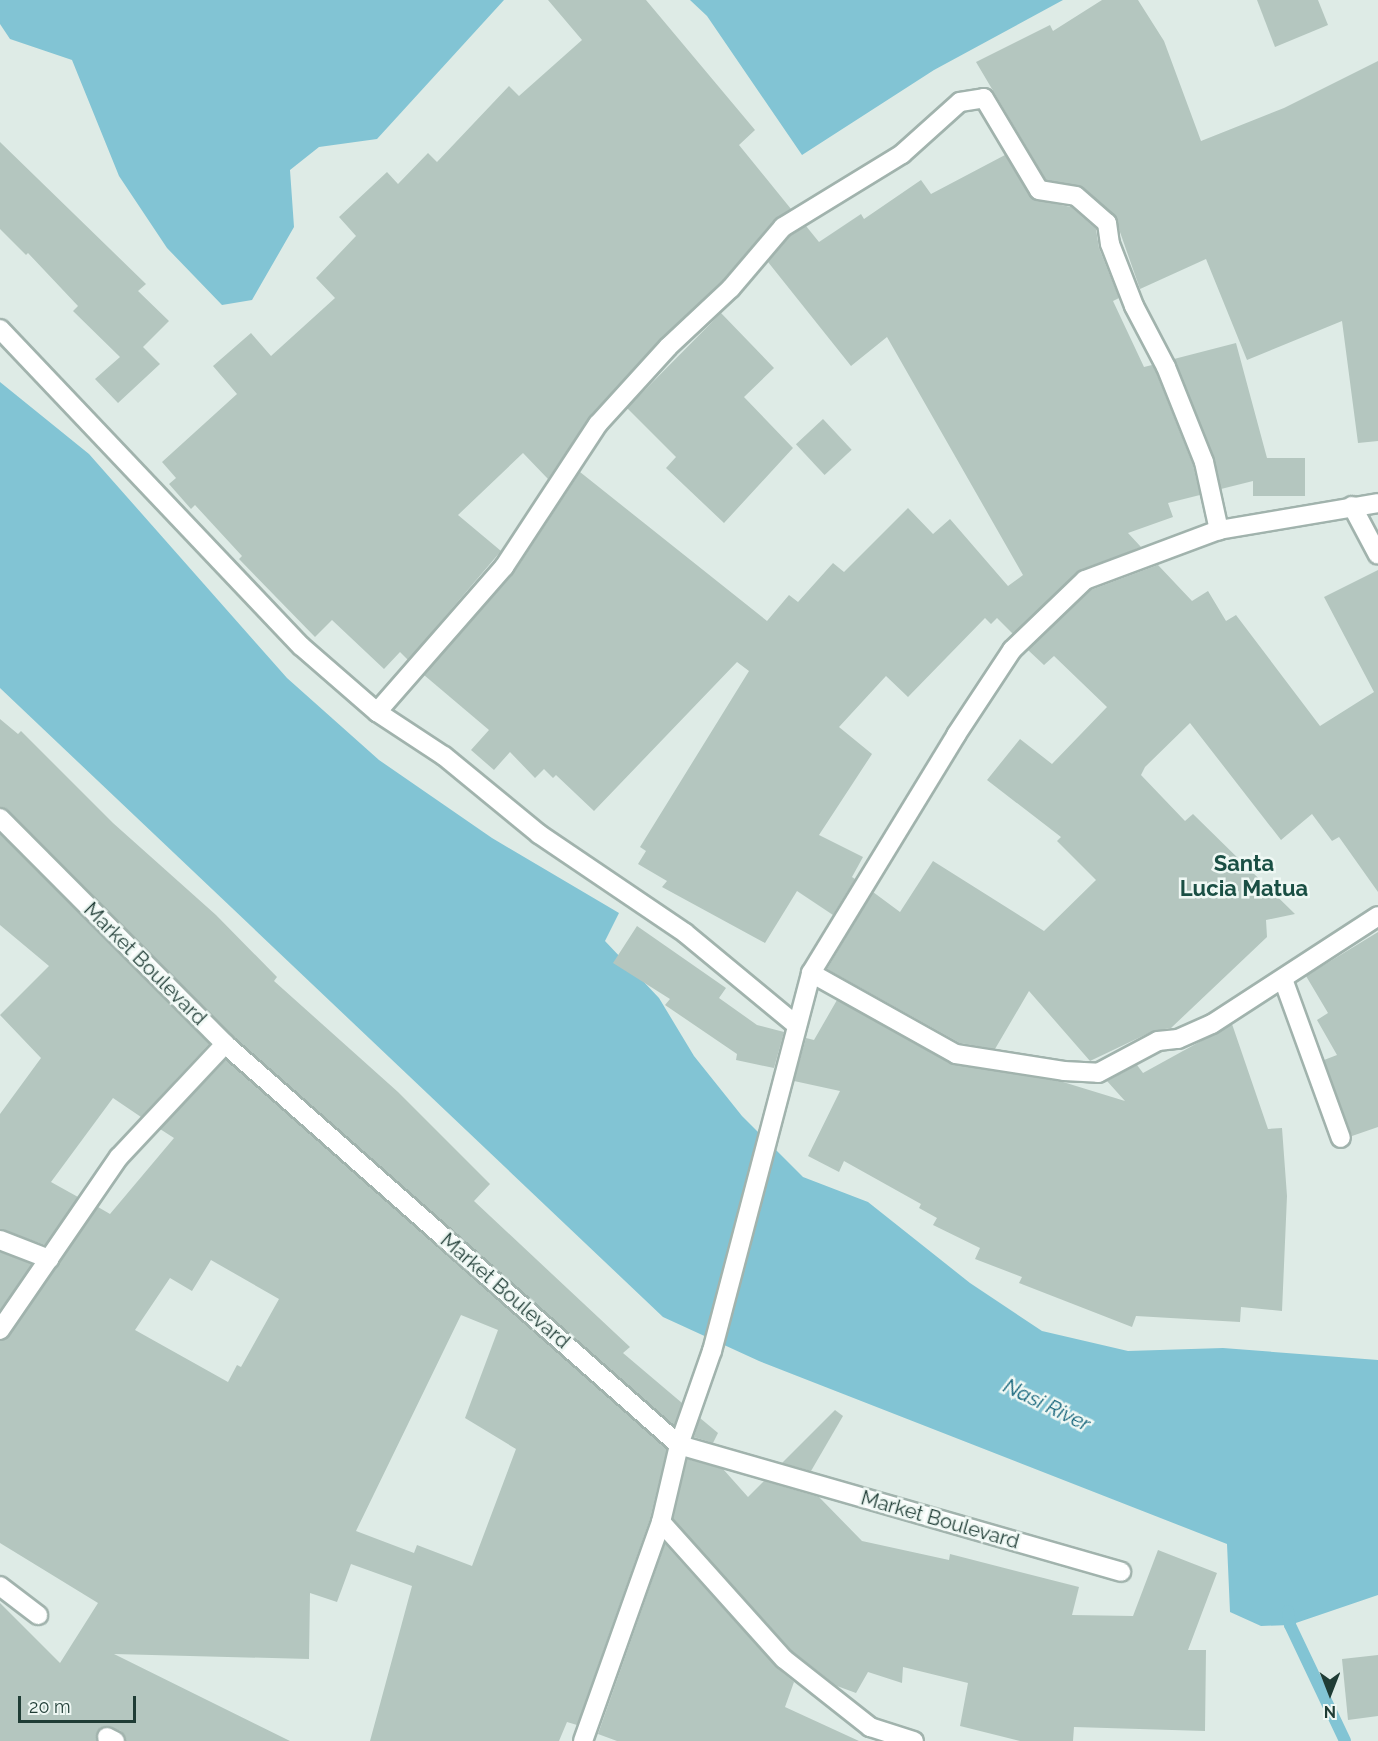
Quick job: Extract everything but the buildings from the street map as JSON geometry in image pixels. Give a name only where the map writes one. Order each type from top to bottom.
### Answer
[{"type":"street","points":[[377,712],[504,567],[598,424],[668,347],[731,288],[783,227],[902,154],[960,102],[984,98],[1039,190],[1076,196],[1107,223],[1110,244],[1134,306],[1166,367],[1204,462],[1219,530]]},
{"type":"street","points":[[0,329],[301,646],[377,712],[444,756],[538,834],[685,933],[795,1024]]},
{"type":"street","points":[[583,1741],[661,1522],[679,1445],[712,1351],[774,1123],[795,1024],[811,973],[956,735],[1012,650],[1085,580],[1219,530],[1378,503]]},
{"type":"street","points":[[1352,506],[1378,555]]},
{"type":"street","name":"Market Boulevard","points":[[0,818],[225,1044],[679,1445],[1120,1572]]},
{"type":"street","points":[[811,973],[956,1054],[1064,1071],[1098,1073],[1158,1041],[1178,1039],[1212,1024],[1378,916]]},
{"type":"street","points":[[1283,979],[1341,1138]]},
{"type":"street","points":[[0,1330],[119,1157],[225,1044]]},
{"type":"street","points":[[0,1240],[49,1259]]},
{"type":"street","points":[[661,1522],[784,1659],[870,1727],[914,1741]]},
{"type":"street","points":[[0,1586],[38,1616]]},
{"type":"water","points":[[0,0],[504,0],[377,139],[319,147],[290,170],[294,227],[252,300],[222,305],[167,248],[119,176],[72,60],[10,39],[0,24]]},
{"type":"water","points":[[690,0],[1063,0],[934,70],[802,155],[707,16]]},
{"type":"water","name":"Nasi River","points":[[0,382],[89,454],[287,678],[379,760],[492,838],[619,913],[605,941],[659,998],[694,1056],[742,1116],[803,1177],[868,1202],[970,1283],[1042,1331],[1128,1351],[1223,1348],[1378,1360],[1378,1595],[1290,1625],[1261,1626],[1230,1612],[1227,1544],[759,1361],[663,1317],[0,688]]},
{"type":"waterway","points":[[1288,1611],[1290,1625],[1345,1741]]},
{"type":"district","name":"Santa Lucia Matua","points":[[1244,876]]}]
